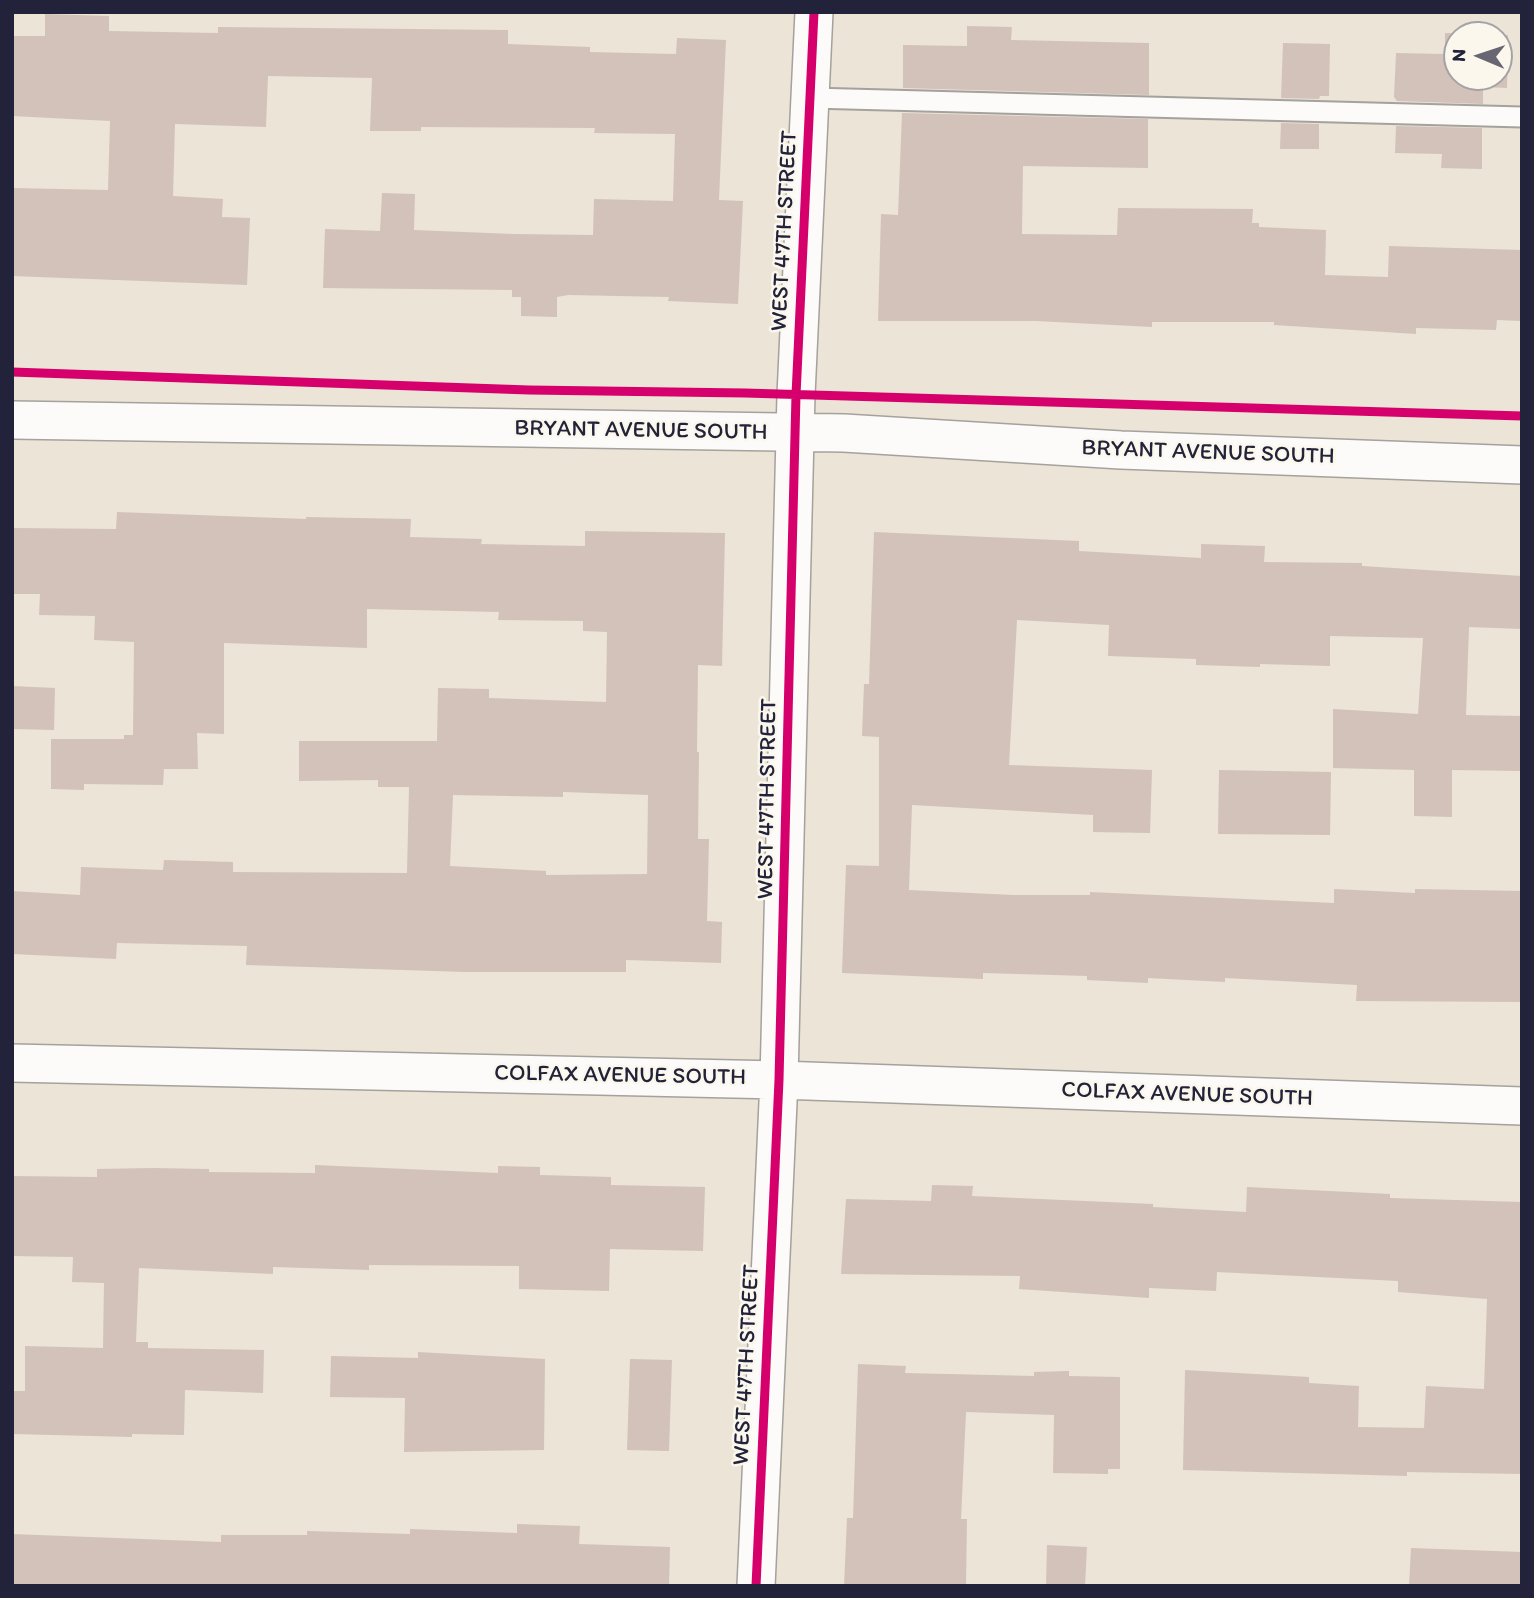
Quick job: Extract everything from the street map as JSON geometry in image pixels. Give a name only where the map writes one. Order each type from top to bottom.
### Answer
[{"type":"street","name":"WEST 47TH STREET","points":[[757,1586],[779,1080],[796,433],[814,12]]},
{"type":"street","name":"BRYANT AVENUE SOUTH","points":[[12,420],[796,433],[1121,450],[1522,465]]},
{"type":"street","name":"COLFAX AVENUE SOUTH","points":[[12,1063],[779,1080],[1522,1106]]},
{"type":"lane","points":[[811,98],[1522,117]]},
{"type":"building","points":[[45,14],[109,16],[109,31],[218,33],[218,27],[508,30],[508,44],[590,47],[590,52],[676,54],[677,38],[726,40],[719,200],[743,201],[738,304],[668,301],[669,297],[568,295],[557,297],[557,317],[521,316],[521,297],[512,297],[512,290],[323,288],[325,229],[380,231],[382,193],[415,194],[414,230],[513,234],[593,235],[594,199],[673,201],[675,134],[594,133],[595,128],[421,127],[421,131],[370,131],[372,78],[268,76],[266,127],[175,124],[173,196],[223,199],[222,217],[250,218],[247,285],[12,276],[12,188],[108,190],[110,121],[12,116],[12,36],[45,36]]},
{"type":"building","points":[[967,26],[1012,27],[1011,40],[1149,43],[1149,95],[903,88],[903,45],[967,46]]},
{"type":"building","points":[[1283,43],[1330,44],[1329,96],[1320,96],[1319,99],[1281,98]]},
{"type":"building","points":[[1396,53],[1443,54],[1443,91],[1483,91],[1483,104],[1397,101],[1394,97]]},
{"type":"building","points":[[902,113],[1148,119],[1148,168],[1023,166],[1022,234],[1117,235],[1118,208],[1253,209],[1252,223],[1259,223],[1259,227],[1326,230],[1325,275],[1388,277],[1389,246],[1522,250],[1522,321],[1497,320],[1496,330],[1416,328],[1416,334],[1274,325],[1274,322],[1152,322],[1152,327],[1036,321],[878,321],[881,214],[898,215]]},
{"type":"building","points":[[1281,123],[1319,124],[1319,149],[1280,149]]},
{"type":"building","points":[[1396,126],[1482,128],[1482,169],[1441,168],[1442,154],[1395,153]]},
{"type":"building","points":[[117,512],[306,519],[411,519],[410,537],[482,539],[481,544],[585,546],[585,531],[725,533],[722,666],[698,665],[697,752],[698,839],[709,839],[707,921],[722,922],[721,963],[626,960],[626,972],[465,972],[246,965],[247,946],[117,943],[116,959],[12,954],[12,891],[80,895],[81,867],[163,870],[164,860],[233,862],[233,872],[407,873],[409,787],[378,787],[378,780],[299,781],[299,741],[437,741],[438,688],[489,689],[489,698],[606,702],[607,632],[583,631],[583,621],[498,620],[499,612],[367,609],[367,648],[224,643],[224,734],[197,733],[198,769],[164,769],[163,785],[84,784],[84,790],[51,789],[51,739],[124,739],[124,735],[133,735],[134,642],[94,640],[95,616],[39,615],[40,594],[14,594],[14,528],[116,529]],"holes":[[[563,792],[648,795],[647,874],[546,875],[546,871],[450,866],[453,795],[563,797]]]},
{"type":"building","points":[[874,532],[1079,541],[1079,551],[1201,558],[1201,544],[1265,546],[1264,562],[1362,563],[1362,566],[1522,576],[1522,629],[1469,627],[1466,715],[1522,716],[1522,771],[1452,770],[1452,817],[1414,816],[1414,770],[1333,768],[1333,709],[1418,714],[1423,638],[1330,636],[1330,666],[1196,665],[1196,659],[1108,656],[1109,625],[1017,620],[1009,765],[1152,770],[1150,833],[1093,832],[1093,815],[912,805],[909,890],[1013,895],[1090,895],[1090,892],[1334,903],[1334,889],[1415,893],[1415,889],[1522,891],[1522,1002],[1356,1001],[1357,985],[1225,978],[1225,982],[1148,978],[1148,983],[1087,980],[1087,976],[983,973],[983,979],[842,973],[846,865],[879,866],[879,737],[862,736],[864,684],[869,684]]},
{"type":"building","points":[[12,686],[55,688],[54,730],[12,729]]},
{"type":"building","points":[[1219,770],[1331,772],[1330,835],[1218,834]]},
{"type":"building","points":[[315,1165],[498,1173],[498,1166],[540,1167],[540,1175],[611,1177],[611,1185],[705,1187],[703,1251],[610,1249],[609,1291],[519,1289],[519,1266],[369,1265],[369,1270],[273,1267],[273,1274],[139,1268],[136,1342],[148,1342],[148,1348],[264,1350],[263,1393],[185,1390],[184,1435],[132,1434],[132,1437],[12,1434],[12,1391],[25,1391],[25,1346],[103,1348],[104,1283],[72,1282],[73,1257],[12,1256],[12,1176],[97,1177],[97,1169],[153,1168],[209,1169],[209,1172],[315,1173]]},
{"type":"building","points":[[932,1185],[973,1186],[972,1196],[1153,1204],[1153,1207],[1246,1212],[1247,1187],[1390,1194],[1390,1198],[1522,1202],[1522,1474],[1407,1472],[1407,1476],[1183,1470],[1185,1370],[1309,1377],[1309,1383],[1359,1386],[1358,1427],[1424,1428],[1426,1386],[1484,1389],[1487,1299],[1398,1292],[1398,1281],[1217,1272],[1216,1291],[1149,1288],[1149,1298],[1019,1289],[1020,1276],[841,1274],[846,1199],[931,1201]]},
{"type":"building","points":[[418,1352],[545,1359],[544,1450],[404,1452],[405,1398],[330,1397],[331,1356],[418,1358]]},
{"type":"building","points":[[630,1359],[672,1360],[669,1451],[627,1450]]},
{"type":"building","points":[[858,1364],[906,1366],[905,1373],[1034,1376],[1034,1372],[1069,1371],[1069,1376],[1120,1377],[1120,1469],[1108,1469],[1108,1474],[1053,1473],[1054,1415],[966,1412],[961,1519],[967,1519],[966,1586],[844,1586],[847,1518],[853,1518]]},
{"type":"building","points":[[517,1524],[580,1526],[579,1544],[670,1547],[669,1586],[12,1586],[12,1534],[221,1542],[221,1535],[307,1535],[307,1531],[410,1534],[410,1529],[517,1533]]},
{"type":"building","points":[[1047,1545],[1087,1547],[1085,1586],[1046,1586]]},
{"type":"building","points":[[1411,1548],[1522,1552],[1522,1586],[1409,1586]]},
{"type":"cycle path","points":[[756,1586],[779,1080],[796,395],[814,12]]},
{"type":"cycle path","points":[[12,372],[529,390],[745,393],[1522,416]]}]
